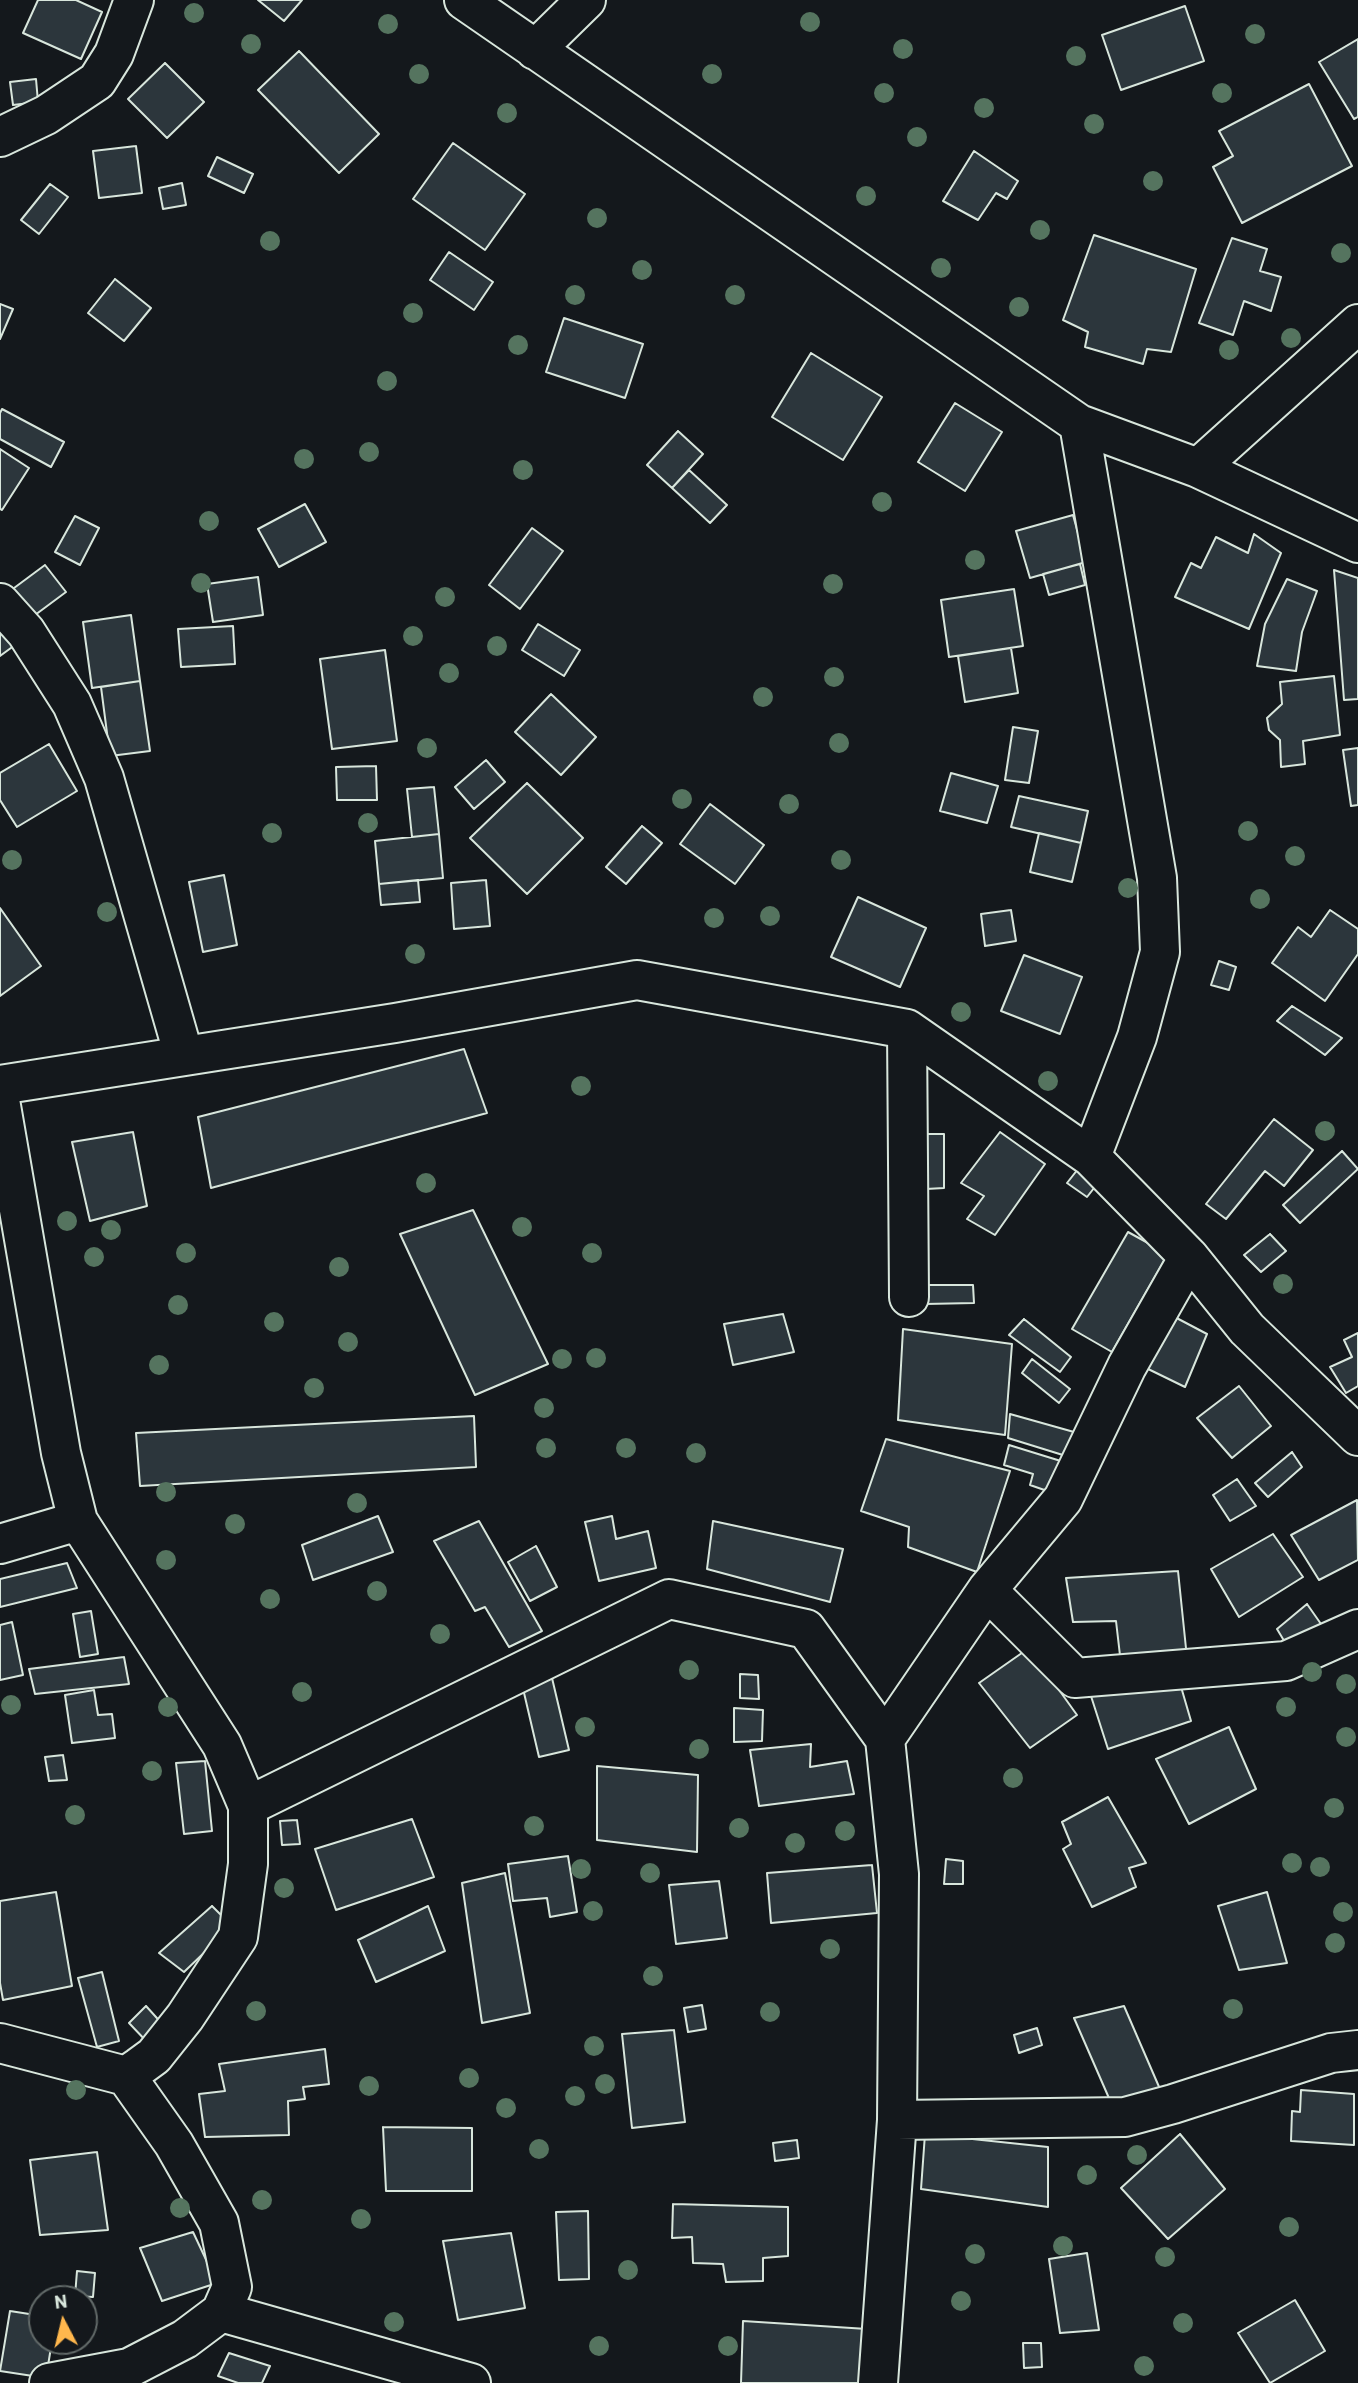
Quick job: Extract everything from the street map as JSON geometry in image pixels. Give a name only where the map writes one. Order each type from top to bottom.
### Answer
[{"type":"street","points":[[0,137],[46,115],[97,81],[114,54],[134,0]]},
{"type":"street","points":[[464,0],[1079,424],[1198,468],[1358,543]]},
{"type":"street","points":[[535,50],[586,0]]},
{"type":"street","points":[[1198,468],[1358,324]]},
{"type":"street","points":[[1079,424],[1157,878],[1160,952],[1137,1037],[1091,1157]]},
{"type":"street","points":[[0,603],[26,632],[72,704],[104,778],[184,1056]]},
{"type":"street","points":[[0,1085],[395,1023],[637,980],[907,1029],[1091,1157],[1189,1257],[1247,1329],[1358,1436]]},
{"type":"street","points":[[907,1029],[909,1297]]},
{"type":"street","points":[[0,1100],[61,1453],[78,1521],[222,1745],[248,1805],[248,1864],[238,1937],[185,2017],[154,2056],[126,2076]]},
{"type":"street","points":[[885,1740],[987,1590],[1063,1499],[1127,1366],[1189,1257]]},
{"type":"street","points":[[0,1544],[78,1521]]},
{"type":"street","points":[[987,1590],[1075,1678],[1286,1661],[1358,1629]]},
{"type":"street","points":[[248,1805],[669,1599],[807,1629],[885,1740],[899,1874],[897,2120],[878,2383]]},
{"type":"street","points":[[0,2043],[126,2076],[174,2144],[219,2223],[232,2287],[222,2312],[185,2339],[129,2368],[49,2383]]},
{"type":"street","points":[[897,2120],[1125,2117],[1331,2053],[1358,2050]]},
{"type":"street","points":[[222,2312],[464,2382]]},
{"type":"building","points":[[38,0],[76,0],[102,12],[81,59],[23,33]]},
{"type":"building","points":[[258,0],[302,0],[284,21]]},
{"type":"building","points":[[1185,6],[1204,61],[1121,90],[1102,35]]},
{"type":"building","points":[[1358,39],[1358,117],[1354,119],[1319,62]]},
{"type":"building","points":[[299,51],[379,134],[339,173],[258,90]]},
{"type":"building","points":[[165,63],[204,102],[167,138],[128,99]]},
{"type":"building","points":[[36,79],[38,102],[13,105],[10,82]]},
{"type":"building","points":[[1309,84],[1352,166],[1242,223],[1213,167],[1233,156],[1219,131]]},
{"type":"building","points":[[453,143],[525,194],[485,250],[413,199]]},
{"type":"building","points":[[136,146],[142,193],[99,198],[93,151]]},
{"type":"building","points":[[974,151],[1018,181],[1007,199],[996,193],[978,220],[943,201]]},
{"type":"building","points":[[217,157],[253,174],[244,193],[208,176]]},
{"type":"building","points":[[182,183],[186,205],[163,209],[159,188]]},
{"type":"building","points":[[50,184],[68,197],[39,234],[21,220]]},
{"type":"building","points":[[1094,235],[1196,269],[1171,352],[1147,349],[1143,364],[1085,347],[1088,332],[1063,320]]},
{"type":"building","points":[[1232,238],[1267,249],[1260,271],[1281,277],[1271,311],[1244,301],[1233,335],[1199,323]]},
{"type":"building","points":[[449,252],[493,282],[474,310],[430,280]]},
{"type":"building","points":[[115,279],[151,308],[124,341],[88,313]]},
{"type":"building","points":[[0,304],[13,309],[0,339]]},
{"type":"building","points":[[564,318],[643,344],[625,398],[546,372]]},
{"type":"building","points":[[811,353],[882,397],[843,460],[772,417]]},
{"type":"building","points":[[955,403],[1002,432],[965,491],[918,462]]},
{"type":"building","points":[[2,409],[64,442],[51,467],[0,439]]},
{"type":"building","points":[[678,431],[703,454],[672,488],[647,465]]},
{"type":"building","points":[[0,449],[29,468],[2,510],[0,509]]},
{"type":"building","points":[[689,470],[727,505],[710,523],[672,488]]},
{"type":"building","points":[[305,504],[326,542],[279,567],[258,529]]},
{"type":"building","points":[[1073,515],[1086,562],[1030,578],[1016,531]]},
{"type":"building","points":[[75,516],[99,528],[80,565],[55,552]]},
{"type":"building","points":[[532,528],[563,551],[520,609],[489,585]]},
{"type":"building","points":[[1254,534],[1281,553],[1249,629],[1175,597],[1191,563],[1201,568],[1216,537],[1248,553]]},
{"type":"building","points":[[1080,564],[1085,585],[1049,595],[1043,574]]},
{"type":"building","points":[[45,565],[66,592],[31,618],[10,591]]},
{"type":"building","points":[[1334,570],[1358,578],[1358,699],[1344,700]]},
{"type":"building","points":[[258,577],[263,615],[213,622],[207,584]]},
{"type":"building","points":[[1287,579],[1317,591],[1302,632],[1296,671],[1257,666],[1265,624]]},
{"type":"building","points":[[1014,589],[1023,646],[949,657],[941,600]]},
{"type":"building","points":[[131,615],[140,681],[92,688],[83,622]]},
{"type":"building","points":[[0,624],[15,645],[0,656]]},
{"type":"building","points":[[538,624],[580,650],[564,676],[522,650]]},
{"type":"building","points":[[233,626],[235,664],[181,667],[178,629]]},
{"type":"building","points":[[1011,648],[1018,693],[965,702],[958,656]]},
{"type":"building","points":[[385,650],[397,741],[332,749],[320,659]]},
{"type":"building","points":[[1334,676],[1340,735],[1303,741],[1305,764],[1281,767],[1280,740],[1269,730],[1267,718],[1282,704],[1280,682]]},
{"type":"building","points":[[140,681],[150,751],[110,756],[101,687]]},
{"type":"building","points":[[551,694],[596,737],[561,775],[515,732]]},
{"type":"building","points":[[1013,727],[1038,731],[1029,783],[1005,780]]},
{"type":"building","points":[[49,744],[77,791],[17,827],[0,800],[0,773]]},
{"type":"building","points":[[1358,748],[1358,805],[1351,806],[1343,750]]},
{"type":"building","points":[[486,760],[505,782],[474,809],[455,787]]},
{"type":"building","points":[[376,766],[377,800],[337,800],[336,767]]},
{"type":"building","points":[[951,773],[998,786],[987,823],[940,811]]},
{"type":"building","points":[[527,783],[583,838],[527,894],[470,838]]},
{"type":"building","points":[[434,787],[439,834],[412,837],[407,789]]},
{"type":"building","points":[[1019,796],[1088,811],[1081,843],[1011,827]]},
{"type":"building","points":[[710,804],[764,845],[735,884],[680,844]]},
{"type":"building","points":[[642,826],[662,843],[626,884],[606,867]]},
{"type":"building","points":[[1039,833],[1081,843],[1072,882],[1030,872]]},
{"type":"building","points":[[439,834],[443,878],[379,884],[375,841]]},
{"type":"building","points":[[224,875],[237,945],[203,952],[189,882]]},
{"type":"building","points":[[418,880],[420,902],[381,905],[379,884]]},
{"type":"building","points":[[486,880],[490,926],[454,929],[451,883]]},
{"type":"building","points":[[858,897],[926,928],[900,987],[831,957]]},
{"type":"building","points":[[0,908],[41,966],[0,996]]},
{"type":"building","points":[[1011,910],[1016,941],[985,946],[981,914]]},
{"type":"building","points":[[1330,910],[1358,929],[1358,954],[1325,1001],[1272,963],[1298,927],[1311,937]]},
{"type":"building","points":[[1024,955],[1082,977],[1060,1034],[1001,1011]]},
{"type":"building","points":[[1219,961],[1236,967],[1229,990],[1211,985]]},
{"type":"building","points":[[1292,1006],[1342,1038],[1325,1055],[1277,1021]]},
{"type":"building","points":[[464,1049],[487,1113],[211,1188],[198,1117]]},
{"type":"building","points":[[1274,1119],[1313,1150],[1284,1186],[1265,1171],[1226,1219],[1206,1204]]},
{"type":"building","points":[[133,1132],[147,1206],[90,1221],[72,1142]]},
{"type":"building","points":[[1000,1132],[1045,1164],[995,1235],[967,1219],[984,1196],[961,1183]]},
{"type":"building","points":[[927,1134],[944,1134],[944,1188],[926,1189]]},
{"type":"building","points":[[1342,1151],[1358,1169],[1300,1223],[1283,1205]]},
{"type":"building","points":[[1078,1169],[1098,1183],[1087,1197],[1067,1183]]},
{"type":"building","points":[[473,1210],[548,1364],[475,1395],[400,1234]]},
{"type":"building","points":[[1128,1232],[1168,1254],[1112,1352],[1072,1329]]},
{"type":"building","points":[[1270,1234],[1286,1251],[1261,1272],[1244,1255]]},
{"type":"building","points":[[923,1285],[973,1285],[974,1303],[925,1304]]},
{"type":"building","points":[[783,1314],[794,1352],[733,1365],[724,1324]]},
{"type":"building","points":[[1169,1314],[1207,1334],[1185,1387],[1142,1366]]},
{"type":"building","points":[[1024,1319],[1071,1357],[1060,1372],[1009,1335]]},
{"type":"building","points":[[903,1329],[1012,1344],[1005,1435],[898,1420]]},
{"type":"building","points":[[1358,1333],[1358,1386],[1346,1393],[1330,1367],[1352,1357],[1344,1340]]},
{"type":"building","points":[[1032,1359],[1070,1389],[1059,1403],[1022,1373]]},
{"type":"building","points":[[1239,1386],[1271,1426],[1232,1458],[1197,1418]]},
{"type":"building","points":[[1010,1414],[1074,1432],[1066,1456],[1008,1438]]},
{"type":"building","points":[[474,1416],[476,1467],[140,1486],[136,1433]]},
{"type":"building","points":[[886,1439],[1010,1471],[977,1572],[908,1547],[909,1527],[861,1511]]},
{"type":"building","points":[[1009,1445],[1064,1462],[1053,1493],[1030,1485],[1033,1474],[1004,1465]]},
{"type":"building","points":[[1292,1452],[1302,1467],[1268,1497],[1255,1483]]},
{"type":"building","points":[[1237,1479],[1256,1506],[1230,1521],[1213,1495]]},
{"type":"building","points":[[1357,1500],[1358,1560],[1319,1580],[1291,1535]]},
{"type":"building","points":[[378,1516],[393,1552],[313,1580],[302,1545]]},
{"type":"building","points":[[612,1516],[616,1539],[648,1531],[656,1568],[599,1581],[585,1522]]},
{"type":"building","points":[[479,1521],[542,1631],[509,1647],[485,1607],[475,1611],[434,1541]]},
{"type":"building","points":[[713,1521],[843,1549],[830,1602],[707,1569]]},
{"type":"building","points":[[1273,1534],[1303,1577],[1239,1617],[1211,1569]]},
{"type":"building","points":[[536,1546],[557,1587],[530,1601],[508,1562]]},
{"type":"building","points":[[67,1563],[77,1588],[0,1607],[0,1579]]},
{"type":"building","points":[[1178,1571],[1187,1658],[1121,1664],[1116,1621],[1073,1622],[1066,1578]]},
{"type":"building","points":[[1307,1604],[1321,1624],[1286,1644],[1277,1629]]},
{"type":"building","points":[[91,1611],[98,1654],[80,1657],[73,1614]]},
{"type":"building","points":[[12,1622],[23,1675],[0,1680],[0,1625]]},
{"type":"building","points":[[1029,1648],[1077,1715],[1030,1748],[979,1683]]},
{"type":"building","points":[[124,1657],[129,1684],[35,1694],[29,1669]]},
{"type":"building","points":[[1177,1673],[1191,1721],[1108,1749],[1090,1693]]},
{"type":"building","points":[[740,1674],[758,1675],[759,1699],[740,1698]]},
{"type":"building","points":[[552,1678],[569,1750],[539,1757],[521,1680]]},
{"type":"building","points":[[94,1690],[98,1715],[112,1714],[115,1738],[72,1743],[65,1695]]},
{"type":"building","points":[[734,1708],[763,1710],[762,1741],[734,1742]]},
{"type":"building","points":[[1229,1727],[1256,1789],[1189,1824],[1156,1759]]},
{"type":"building","points":[[811,1744],[810,1767],[847,1761],[854,1794],[759,1806],[750,1750]]},
{"type":"building","points":[[63,1755],[67,1780],[49,1781],[45,1757]]},
{"type":"building","points":[[205,1761],[212,1831],[184,1834],[176,1763]]},
{"type":"building","points":[[597,1766],[698,1775],[697,1852],[597,1840]]},
{"type":"building","points":[[1108,1797],[1146,1863],[1129,1868],[1136,1887],[1092,1907],[1063,1849],[1071,1844],[1062,1822]]},
{"type":"building","points":[[412,1819],[434,1877],[336,1910],[315,1849]]},
{"type":"building","points":[[297,1820],[300,1844],[282,1845],[280,1821]]},
{"type":"building","points":[[568,1856],[577,1912],[550,1917],[547,1898],[513,1901],[508,1864]]},
{"type":"building","points":[[946,1859],[963,1861],[963,1884],[944,1884]]},
{"type":"building","points":[[872,1865],[877,1913],[771,1923],[767,1873]]},
{"type":"building","points":[[505,1873],[530,2013],[482,2023],[462,1883]]},
{"type":"building","points":[[719,1881],[727,1938],[676,1944],[669,1885]]},
{"type":"building","points":[[56,1892],[72,1986],[3,2000],[0,1983],[0,1901]]},
{"type":"building","points":[[1267,1892],[1287,1963],[1239,1970],[1218,1906]]},
{"type":"building","points":[[212,1906],[232,1926],[184,1972],[159,1953]]},
{"type":"building","points":[[428,1906],[445,1951],[376,1982],[358,1940]]},
{"type":"building","points":[[102,1972],[119,2041],[97,2047],[78,1978]]},
{"type":"building","points":[[702,2005],[706,2029],[688,2032],[684,2008]]},
{"type":"building","points":[[146,2006],[165,2027],[148,2043],[129,2023]]},
{"type":"building","points":[[1124,2006],[1163,2096],[1112,2105],[1074,2018]]},
{"type":"building","points":[[1037,2028],[1042,2045],[1019,2053],[1014,2035]]},
{"type":"building","points":[[674,2030],[685,2122],[632,2128],[622,2034]]},
{"type":"building","points":[[325,2049],[329,2084],[303,2087],[305,2099],[288,2101],[289,2135],[205,2137],[199,2094],[225,2091],[219,2064]]},
{"type":"building","points":[[1301,2090],[1354,2094],[1354,2145],[1291,2141],[1292,2111],[1300,2112]]},
{"type":"building","points":[[383,2127],[472,2128],[472,2191],[386,2191]]},
{"type":"building","points":[[925,2134],[1048,2147],[1048,2207],[921,2189]]},
{"type":"building","points":[[1180,2134],[1225,2189],[1168,2239],[1121,2188]]},
{"type":"building","points":[[797,2140],[799,2158],[775,2161],[773,2143]]},
{"type":"building","points":[[97,2152],[108,2230],[40,2235],[30,2160]]},
{"type":"building","points":[[673,2204],[788,2207],[788,2256],[763,2258],[763,2281],[726,2282],[723,2264],[693,2263],[692,2237],[672,2238]]},
{"type":"building","points":[[588,2211],[589,2279],[559,2280],[556,2212]]},
{"type":"building","points":[[193,2232],[217,2283],[162,2301],[140,2248]]},
{"type":"building","points":[[511,2233],[525,2308],[458,2320],[443,2241]]},
{"type":"building","points":[[1087,2253],[1099,2330],[1060,2333],[1049,2259]]},
{"type":"building","points":[[77,2271],[95,2273],[94,2285],[76,2285]]},
{"type":"building","points":[[1295,2300],[1325,2351],[1270,2383],[1238,2333]]},
{"type":"building","points":[[10,2311],[28,2314],[28,2355],[50,2355],[46,2378],[0,2371]]},
{"type":"building","points":[[743,2321],[867,2329],[863,2383],[741,2383]]},
{"type":"building","points":[[1023,2343],[1041,2343],[1042,2367],[1024,2368]]},
{"type":"building","points":[[229,2353],[270,2366],[262,2383],[238,2383],[218,2376]]}]
